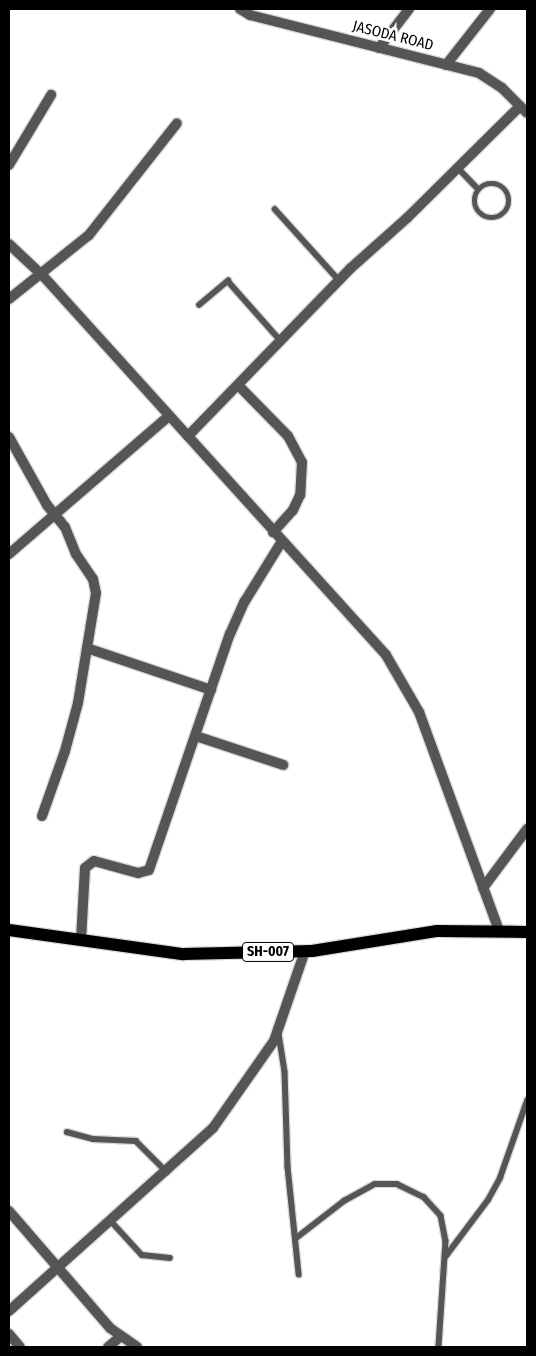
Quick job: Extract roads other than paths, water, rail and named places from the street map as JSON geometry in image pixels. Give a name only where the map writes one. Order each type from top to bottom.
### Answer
[{"type":"main road","name":"SH-007","points":[[9,930],[183,954],[305,951],[436,931],[527,932]]},
{"type":"street","name":"JASODA ROAD","points":[[240,9],[250,15],[479,73],[502,88],[524,110]]},
{"type":"street","points":[[379,48],[409,9]]},
{"type":"street","points":[[446,65],[490,9]]},
{"type":"street","points":[[9,165],[51,95]]},
{"type":"street","points":[[188,436],[240,386],[339,280],[458,168],[524,110]]},
{"type":"street","points":[[9,299],[75,248],[105,217],[177,123]]},
{"type":"street","points":[[9,244],[41,274],[273,532],[365,629],[402,680],[422,720],[498,932]]},
{"type":"street","points":[[240,386],[288,436],[302,462],[300,495],[293,510],[273,532]]},
{"type":"street","points":[[9,554],[169,416]]},
{"type":"street","points":[[9,437],[95,584],[87,648],[65,751],[42,816]]},
{"type":"street","points":[[81,940],[83,873],[87,864],[94,861],[138,873],[149,870],[230,634],[245,601],[282,541]]},
{"type":"street","points":[[87,648],[211,690]]},
{"type":"street","points":[[196,736],[283,765]]},
{"type":"street","points":[[483,888],[527,829]]},
{"type":"street","points":[[9,1311],[213,1128],[268,1053],[278,1030],[305,951]]},
{"type":"street","points":[[9,1211],[57,1268],[120,1337],[138,1347]]},
{"type":"street","points":[[9,1334],[20,1347]]},
{"type":"street","points":[[108,1347],[120,1337]]},
{"type":"lane","points":[[458,168],[478,189]]},
{"type":"lane","points":[[485,183],[497,185],[511,200],[509,210],[496,220],[488,218],[474,200],[478,189],[485,183]]},
{"type":"lane","points":[[275,209],[339,280]]},
{"type":"lane","points":[[199,305],[228,281],[282,342]]},
{"type":"lane","points":[[278,1030],[285,1072],[295,1239],[299,1274]]},
{"type":"lane","points":[[446,1256],[470,1227],[500,1178],[527,1101]]},
{"type":"lane","points":[[67,1132],[93,1139],[136,1141],[166,1172]]},
{"type":"lane","points":[[295,1239],[344,1201],[374,1184],[385,1182],[397,1184],[432,1204],[445,1227],[446,1256],[440,1347]]},
{"type":"lane","points":[[111,1221],[142,1255],[170,1258]]}]
